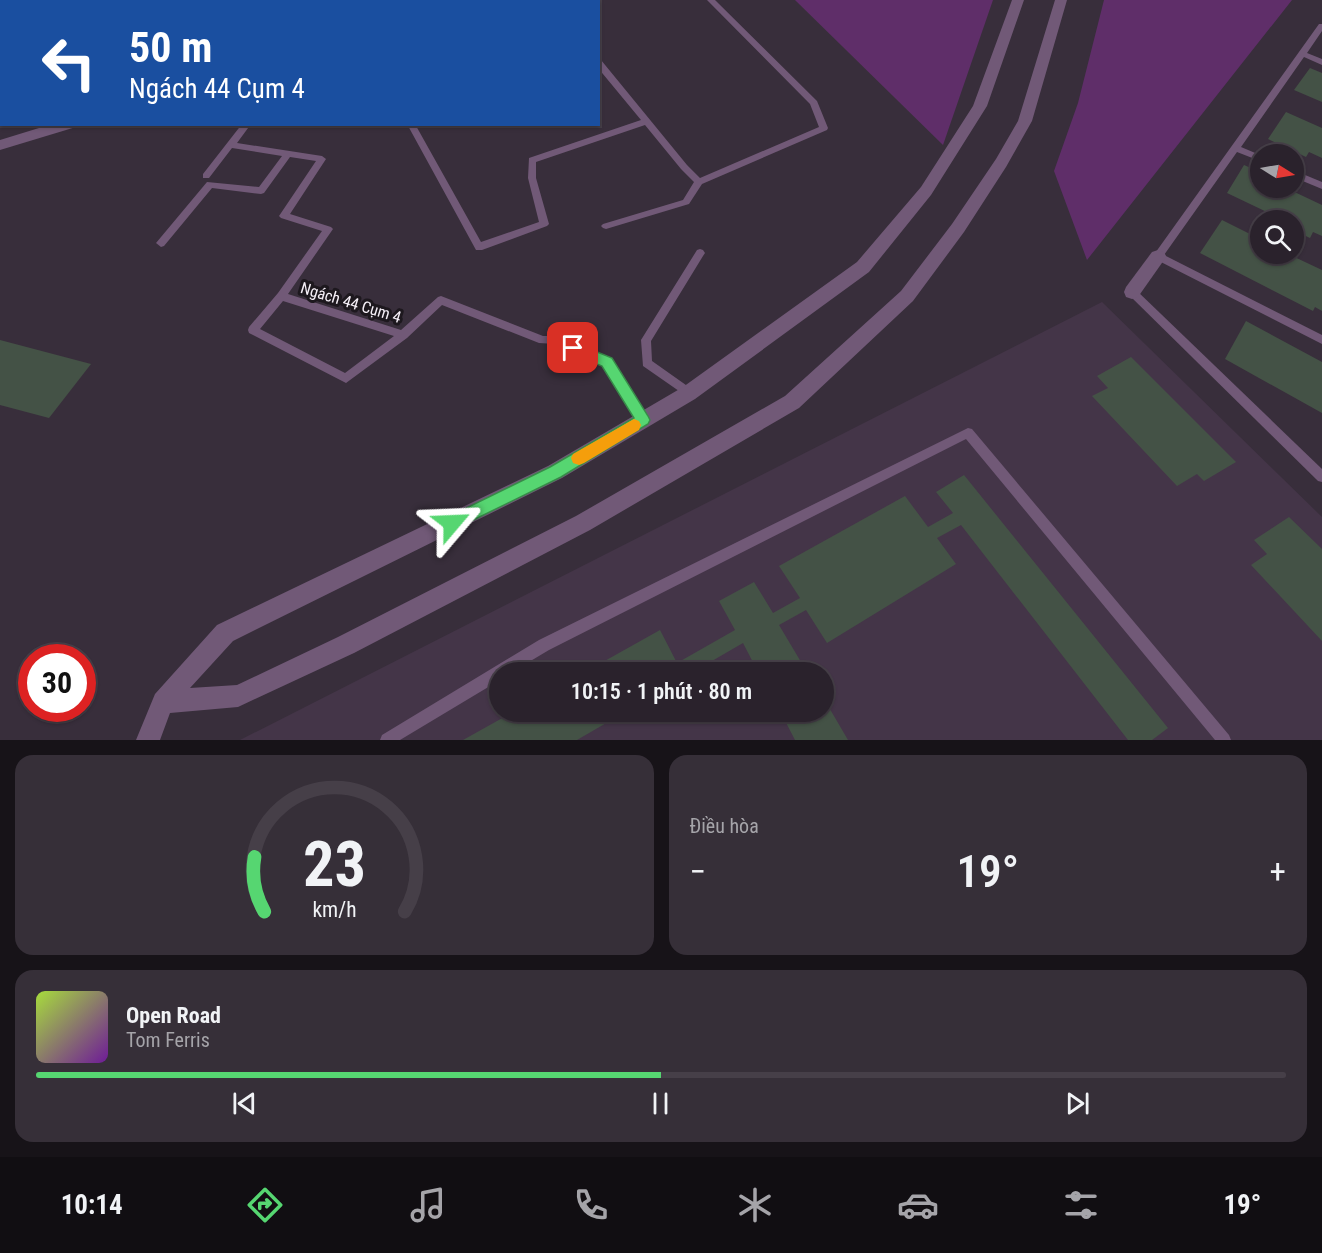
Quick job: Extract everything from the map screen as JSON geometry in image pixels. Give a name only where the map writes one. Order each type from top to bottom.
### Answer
[{"type":"street","points":[[148,740],[163,702],[225,633],[555,472],[689,393],[863,267],[926,191],[980,106],[1018,0]]},
{"type":"street","points":[[163,702],[238,696],[346,645],[583,524],[792,402],[907,296],[958,228],[1001,163],[1025,121],[1061,0]]},
{"type":"street","points":[[0,145],[64,126]]},
{"type":"street","points":[[1132,292],[1158,256]]},
{"type":"lane","points":[[606,226],[686,202],[699,182],[824,128],[814,103],[711,0]]},
{"type":"lane","points":[[1322,26],[1158,256],[1322,340]]},
{"type":"lane","points":[[1302,54],[1322,62]]},
{"type":"lane","points":[[600,64],[684,167],[699,182]]},
{"type":"lane","points":[[412,126],[479,247],[544,224],[532,178],[532,159],[646,121]]},
{"type":"lane","points":[[206,176],[245,126]]},
{"type":"lane","name":"Ngách 44 Cụm 4","points":[[230,145],[322,159],[284,216],[328,229],[281,296],[403,335],[441,300],[543,340],[556,340],[607,362],[643,420]]},
{"type":"lane","points":[[1236,148],[1250,154]]},
{"type":"lane","points":[[161,243],[210,184],[261,190],[287,155]]},
{"type":"lane","points":[[1304,178],[1322,186]]},
{"type":"lane","points":[[689,393],[647,363],[646,340],[700,253]]},
{"type":"lane","points":[[1132,292],[1322,477]]},
{"type":"lane","points":[[281,296],[253,330],[346,378],[403,335]]},
{"type":"lane","points":[[516,662],[544,645],[968,433],[1224,740]]},
{"type":"lane","points":[[387,740],[489,679]]},
{"type":"shaded area","points":[[795,0],[993,0],[943,145]]},
{"type":"shaded area","points":[[1104,0],[1292,0],[1087,260],[1054,171],[1078,103]]},
{"type":"shaded area","points":[[1102,302],[1322,517],[1322,740],[240,740]]},
{"type":"building","points":[[1310,68],[1322,73],[1322,102],[1294,90]]},
{"type":"building","points":[[1286,112],[1322,128],[1322,158],[1309,152],[1306,157],[1304,156],[1304,144],[1279,144],[1268,139]]},
{"type":"building","points":[[1244,165],[1250,168],[1250,198],[1304,196],[1322,205],[1322,236],[1313,232],[1310,238],[1304,235],[1304,210],[1263,210],[1227,193]]},
{"type":"building","points":[[1222,220],[1250,234],[1250,264],[1304,264],[1304,262],[1322,270],[1322,311],[1315,307],[1313,311],[1200,253]]},
{"type":"building","points":[[1246,321],[1322,362],[1322,413],[1225,359]]},
{"type":"building","points":[[0,340],[91,364],[49,418],[0,405]]},
{"type":"building","points":[[1131,357],[1236,462],[1204,481],[1197,474],[1177,486],[1092,396],[1108,388],[1097,376]]},
{"type":"building","points":[[964,475],[1168,728],[1152,740],[1128,740],[961,525],[937,538],[956,564],[827,643],[806,610],[779,625],[801,662],[753,662],[743,643],[710,662],[679,662],[735,630],[719,601],[754,582],[773,613],[800,598],[779,566],[905,496],[928,527],[953,513],[936,492]]},
{"type":"building","points":[[1289,517],[1322,549],[1322,641],[1251,565],[1267,554],[1254,540]]},
{"type":"building","points":[[660,630],[676,662],[603,662]]},
{"type":"building","points":[[834,716],[848,740],[795,740],[786,722],[834,722]]},
{"type":"building","points":[[495,722],[608,722],[577,740],[463,740]]},
{"type":"slow traffic","points":[[579,458],[634,425]]},
{"type":"route","points":[[452,523],[555,472],[643,420],[607,362],[573,348]]}]
